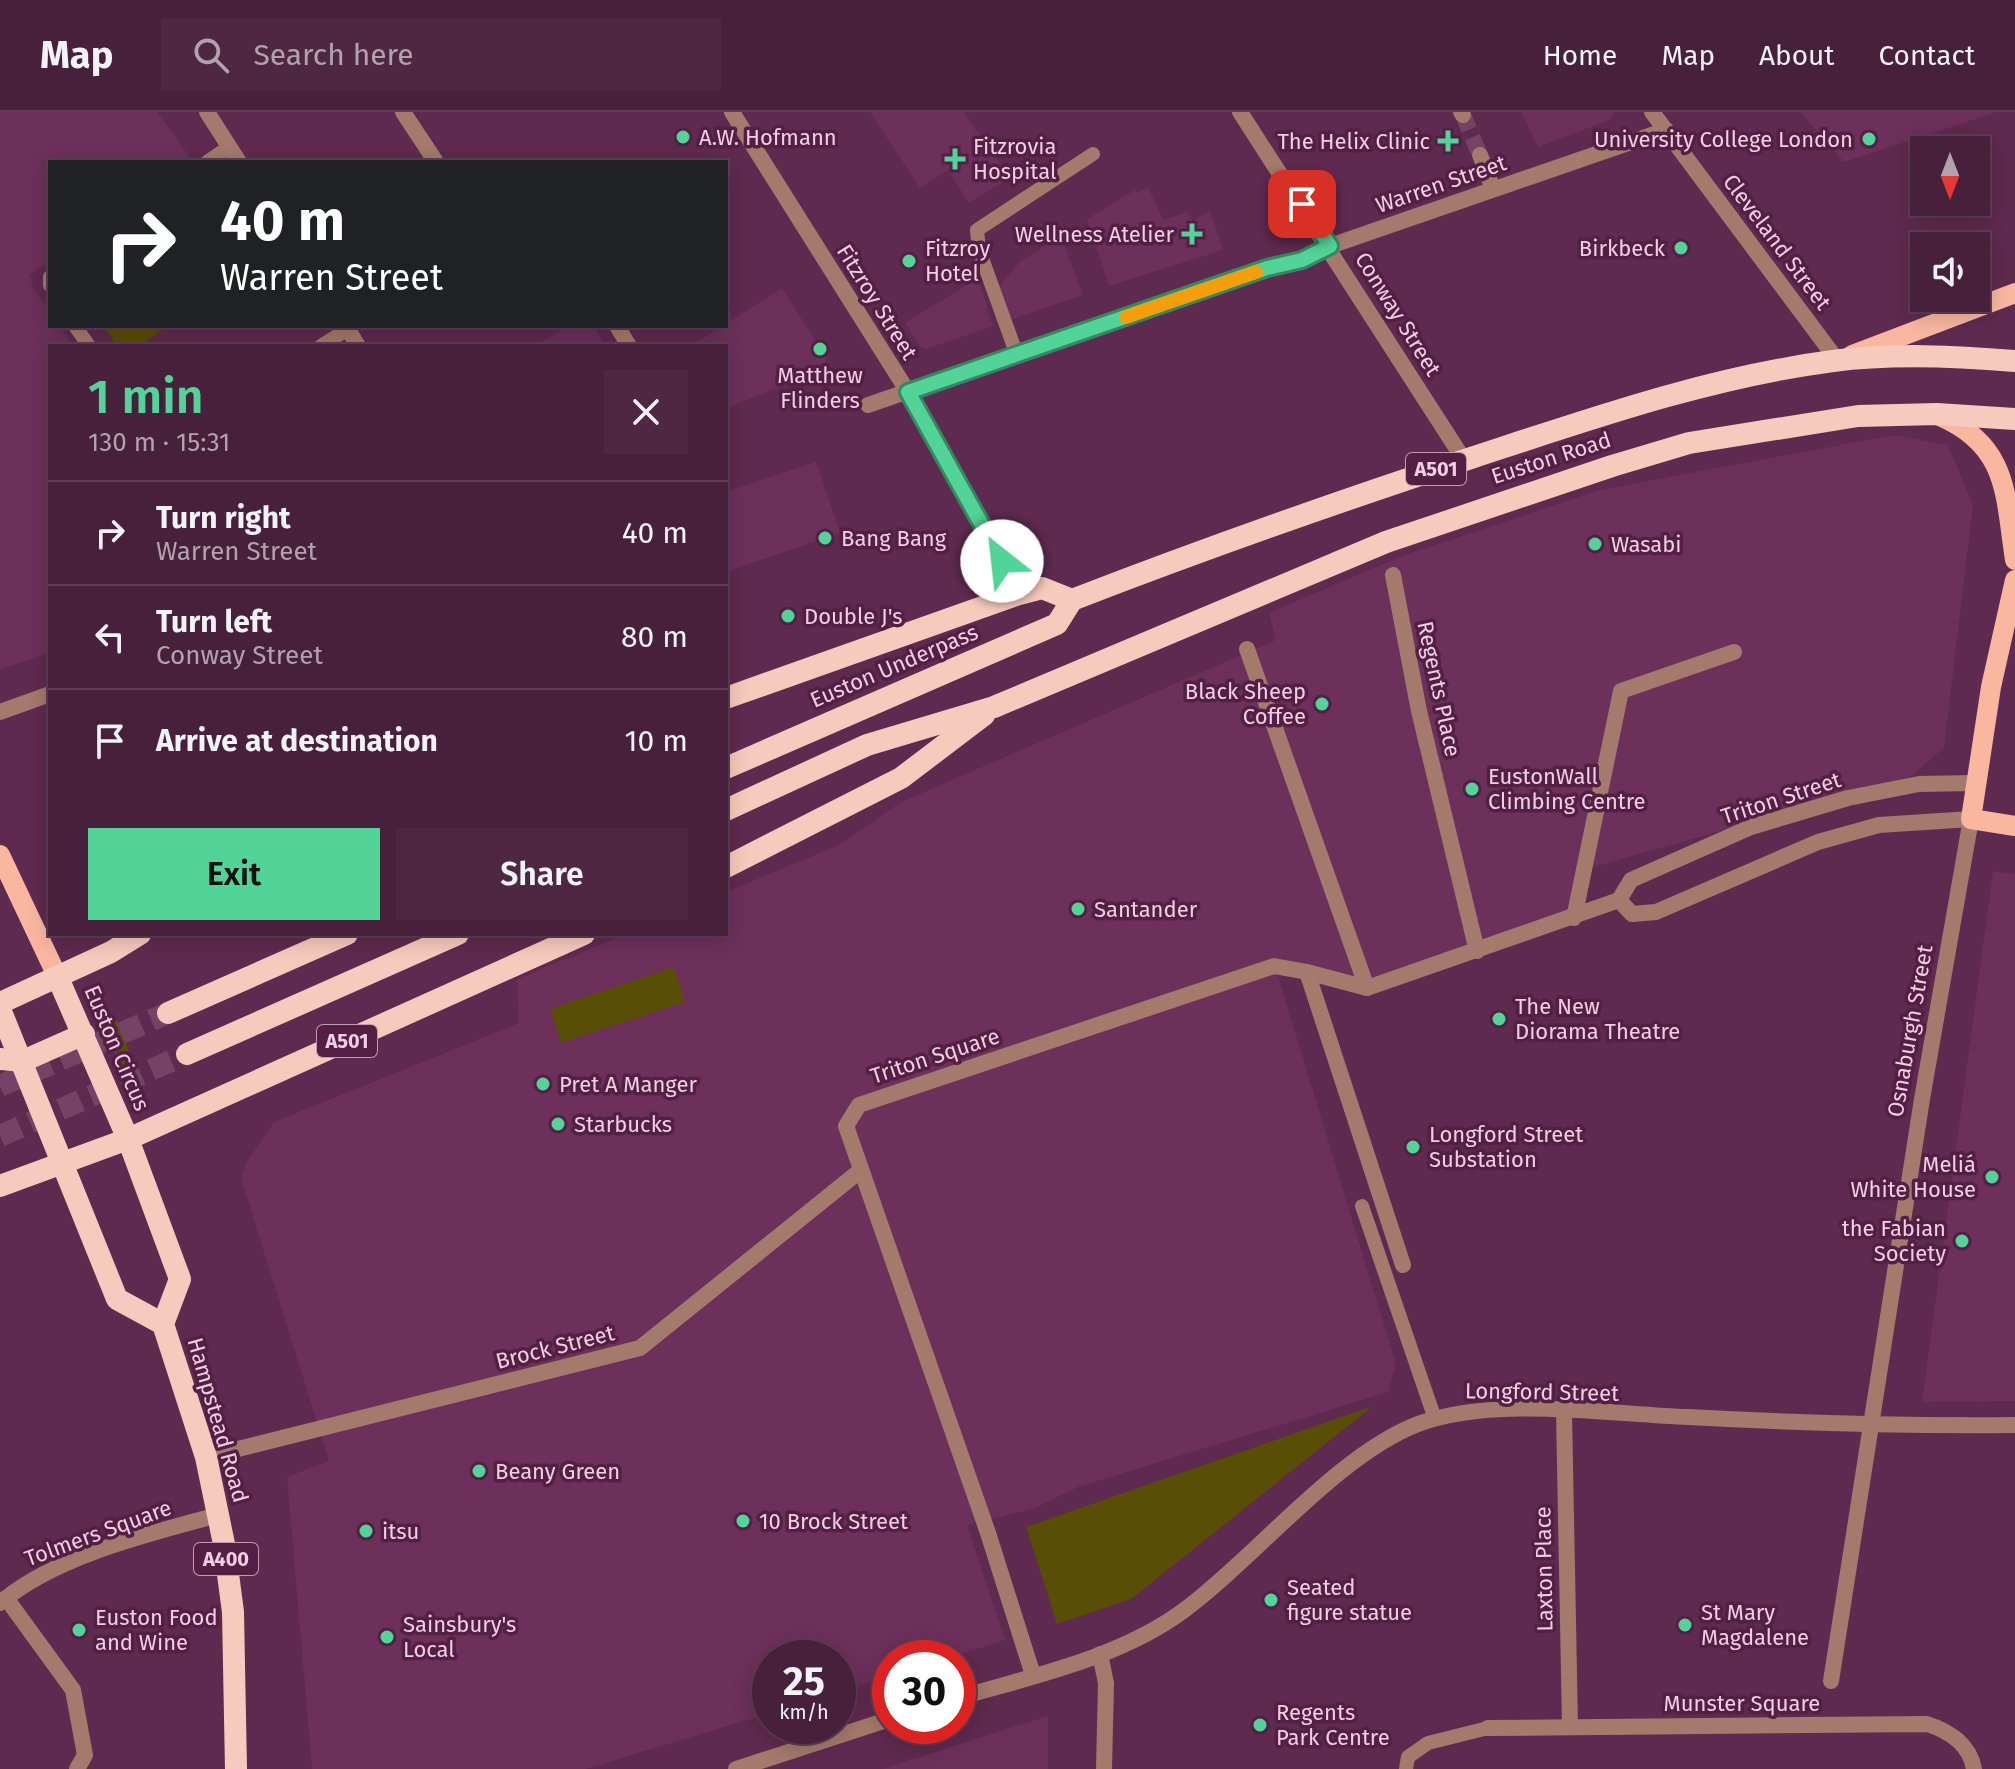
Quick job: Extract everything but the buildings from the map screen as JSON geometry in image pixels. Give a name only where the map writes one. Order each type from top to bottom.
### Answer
[{"type":"highway","name":"Euston Road","points":[[1072,600],[1351,496],[1701,387],[1765,371],[1837,360],[1904,357],[2015,361]]},
{"type":"highway","name":"Euston Road","points":[[994,707],[1386,542],[1689,443],[1858,416],[1937,414],[2015,419]]},
{"type":"highway","points":[[728,697],[1019,594],[1042,588],[1072,600]]},
{"type":"highway","name":"Euston Underpass","points":[[728,767],[1057,624],[1072,600]]},
{"type":"highway","name":"A501","points":[[728,809],[867,745],[994,707]]},
{"type":"highway","name":"A501","points":[[728,866],[901,778],[994,707]]},
{"type":"highway","points":[[0,1003],[58,978],[136,936]]},
{"type":"highway","points":[[168,1013],[342,936]]},
{"type":"highway","name":"A501","points":[[187,1054],[453,936]]},
{"type":"highway","name":"A501","points":[[0,1186],[128,1139],[580,936]]},
{"type":"highway","name":"Euston Circus","points":[[58,978],[128,1139]]},
{"type":"highway","points":[[0,1009],[11,1060],[62,1162]]},
{"type":"highway","points":[[11,1060],[84,1034]]},
{"type":"highway","name":"Hampstead Road","points":[[128,1139],[180,1279],[163,1324],[206,1457],[218,1515],[233,1612],[236,1769]]},
{"type":"highway","name":"Hampstead Road","points":[[62,1162],[117,1299],[163,1324]]},
{"type":"main road","name":"A501","points":[[1837,360],[2015,293]]},
{"type":"main road","points":[[1937,414],[1980,439],[1993,456],[2009,508],[2015,560]]},
{"type":"main road","name":"Osnaburgh Street","points":[[1971,819],[1974,783],[2015,580]]},
{"type":"main road","points":[[1971,819],[2015,826]]},
{"type":"main road","points":[[0,855],[58,978]]},
{"type":"street","points":[[207,112],[238,160]]},
{"type":"street","points":[[403,112],[435,160]]},
{"type":"street","name":"Fitzroy Street","points":[[732,112],[908,392],[1019,594]]},
{"type":"street","name":"Conway Street","points":[[1240,112],[1330,246],[1464,460]]},
{"type":"street","name":"Cleveland Street","points":[[1652,112],[1837,360]]},
{"type":"street","name":"Warren Street","points":[[868,405],[1267,268],[1302,260],[1330,246],[1666,130]]},
{"type":"street","points":[[1480,155],[1493,189]]},
{"type":"street","name":"Regents Place","points":[[1393,575],[1419,711],[1477,951]]},
{"type":"street","points":[[1247,649],[1367,988]]},
{"type":"street","points":[[1574,918],[1621,691],[1734,652]]},
{"type":"street","points":[[0,712],[48,695]]},
{"type":"street","name":"Triton Street","points":[[1367,988],[1619,900],[1631,880],[1751,827],[1848,798],[1919,784],[1974,783]]},
{"type":"street","points":[[1619,900],[1632,914],[1656,912],[1818,842],[1879,825],[1971,819]]},
{"type":"street","name":"Osnaburgh Street","points":[[1831,1681],[1922,1099],[1971,819]]},
{"type":"street","name":"Triton Square","points":[[1033,1675],[988,1533],[846,1126],[859,1105],[1274,966],[1307,972]]},
{"type":"street","points":[[1307,972],[1367,988]]},
{"type":"street","points":[[1307,972],[1403,1265]]},
{"type":"street","name":"Brock Street","points":[[206,1457],[640,1348],[861,1170]]},
{"type":"street","name":"Longford Street","points":[[976,1692],[1100,1654],[1179,1614],[1382,1441],[1460,1411],[1564,1412],[1873,1425],[2015,1425]]},
{"type":"street","name":"Laxton Place","points":[[1564,1412],[1570,1726]]},
{"type":"street","name":"Tolmers Square","points":[[3,1601],[22,1584],[126,1541],[218,1515]]},
{"type":"street","points":[[3,1601],[73,1690],[85,1755],[77,1769]]},
{"type":"street","points":[[1100,1654],[1106,1683],[1104,1769]]},
{"type":"street","name":"Munster Square","points":[[1488,1728],[1927,1724],[1949,1731],[1972,1761],[1974,1769]]},
{"type":"street","points":[[736,1769],[872,1725]]},
{"type":"lane","points":[[210,160],[229,147]]},
{"type":"lane","points":[[1017,355],[979,250],[977,230],[1093,154]]},
{"type":"lane","points":[[324,344],[347,328]]},
{"type":"lane","points":[[1362,1206],[1435,1419]]},
{"type":"lane","points":[[1406,1769],[1408,1757],[1428,1743],[1488,1728]]},
{"type":"shaded area","points":[[0,112],[157,112],[190,157],[186,160],[48,160],[48,262],[30,275],[33,289],[48,310],[48,328],[60,328],[72,344],[48,344],[48,653],[0,670]]},
{"type":"shaded area","name":"Fitzrovia Hospital","points":[[870,112],[964,112],[1010,178],[969,203],[948,170],[920,188]]},
{"type":"shaded area","points":[[1521,112],[1614,112],[1609,120],[1538,147]]},
{"type":"shaded area","name":"University College London","points":[[1800,112],[1997,112],[1924,136],[1910,136],[1910,140],[1844,162]]},
{"type":"shaded area","points":[[1148,187],[1163,220],[1187,212],[1193,221],[1210,211],[1223,250],[1109,286],[1087,219],[1135,190],[1137,193]]},
{"type":"shaded area","points":[[1061,236],[1083,295],[1010,320],[999,286],[1020,262]]},
{"type":"shaded area","points":[[978,278],[993,326],[926,349],[921,347],[905,323]]},
{"type":"shaded area","points":[[782,288],[825,356],[828,369],[728,407],[728,344],[694,344],[719,328],[728,328],[728,322]]},
{"type":"shaded area","points":[[104,328],[165,328],[142,344],[116,344]]},
{"type":"shaded area","points":[[566,328],[594,328],[604,344],[538,344]]},
{"type":"shaded area","points":[[1894,435],[1948,445],[1973,505],[1944,748],[1910,777],[1583,870],[1574,918],[1367,988],[1275,966],[1396,1364],[1388,1392],[1078,1487],[1035,1508],[967,1525],[1005,1640],[976,1649],[976,1640],[872,1640],[872,1682],[856,1686],[856,1640],[752,1640],[752,1718],[586,1769],[312,1769],[287,1477],[329,1461],[241,1178],[246,1163],[274,1122],[519,1023],[517,979],[621,936],[728,936],[728,891],[839,845],[901,802],[1276,640],[1269,613],[1402,556],[1600,490]]},
{"type":"shaded area","points":[[816,462],[840,533],[728,571],[728,491]]},
{"type":"shaded area","name":"Meliá White House","points":[[1993,871],[2015,874],[2015,1401],[1922,1402]]},
{"type":"shaded area","points":[[674,967],[685,1002],[561,1043],[550,1009]]},
{"type":"shaded area","points":[[117,1020],[140,1078],[128,1084],[103,1025]]},
{"type":"shaded area","points":[[1373,1406],[1131,1599],[1057,1624],[1026,1527]]},
{"type":"shaded area","points":[[1048,1716],[1048,1769],[882,1769],[960,1744],[976,1744],[976,1739]]},
{"type":"tunnel","points":[[1463,115],[1480,155]]},
{"type":"tunnel","points":[[0,1086],[168,1013]]},
{"type":"tunnel","points":[[0,1136],[187,1054]]},
{"type":"slow traffic","points":[[1126,317],[1256,272]]},
{"type":"place","name":"A.W. Hofmann","points":[[683,137]]},
{"type":"place","name":"University College London","points":[[1869,139]]},
{"type":"place","name":"The Helix Clinic","points":[[1448,141]]},
{"type":"place","name":"Fitzrovia Hospital","points":[[955,159]]},
{"type":"place","name":"Wellness Atelier","points":[[1192,234]]},
{"type":"place","name":"Birkbeck","points":[[1681,248]]},
{"type":"place","name":"Fitzroy Hotel","points":[[909,261]]},
{"type":"place","name":"Matthew Flinders","points":[[820,349]]},
{"type":"place","name":"Bang Bang","points":[[825,538]]},
{"type":"place","name":"Wasabi","points":[[1595,544]]},
{"type":"place","name":"Double J's","points":[[788,616]]},
{"type":"place","name":"Black Sheep Coffee","points":[[1322,704]]},
{"type":"place","name":"EustonWall Climbing Centre","points":[[1472,789]]},
{"type":"place","name":"Santander","points":[[1078,909]]},
{"type":"place","name":"The New Diorama Theatre","points":[[1499,1019]]},
{"type":"place","name":"Pret A Manger","points":[[543,1084]]},
{"type":"place","name":"Starbucks","points":[[558,1124]]},
{"type":"place","name":"Longford Street Substation","points":[[1413,1147]]},
{"type":"place","name":"Meliá White House","points":[[1992,1177]]},
{"type":"place","name":"the Fabian Society","points":[[1962,1241]]},
{"type":"place","name":"Beany Green","points":[[479,1471]]},
{"type":"place","name":"10 Brock Street","points":[[743,1521]]},
{"type":"place","name":"itsu","points":[[366,1531]]},
{"type":"place","name":"Seated figure statue","points":[[1271,1600]]},
{"type":"place","name":"St Mary Magdalene","points":[[1685,1625]]},
{"type":"place","name":"Euston Food and Wine","points":[[79,1630]]},
{"type":"place","name":"Sainsbury's Local","points":[[387,1637]]},
{"type":"place","name":"Regents Park Centre","points":[[1260,1725]]},
{"type":"route","points":[[1002,561],[908,392],[1267,268],[1302,260],[1330,246],[1302,204]]}]
